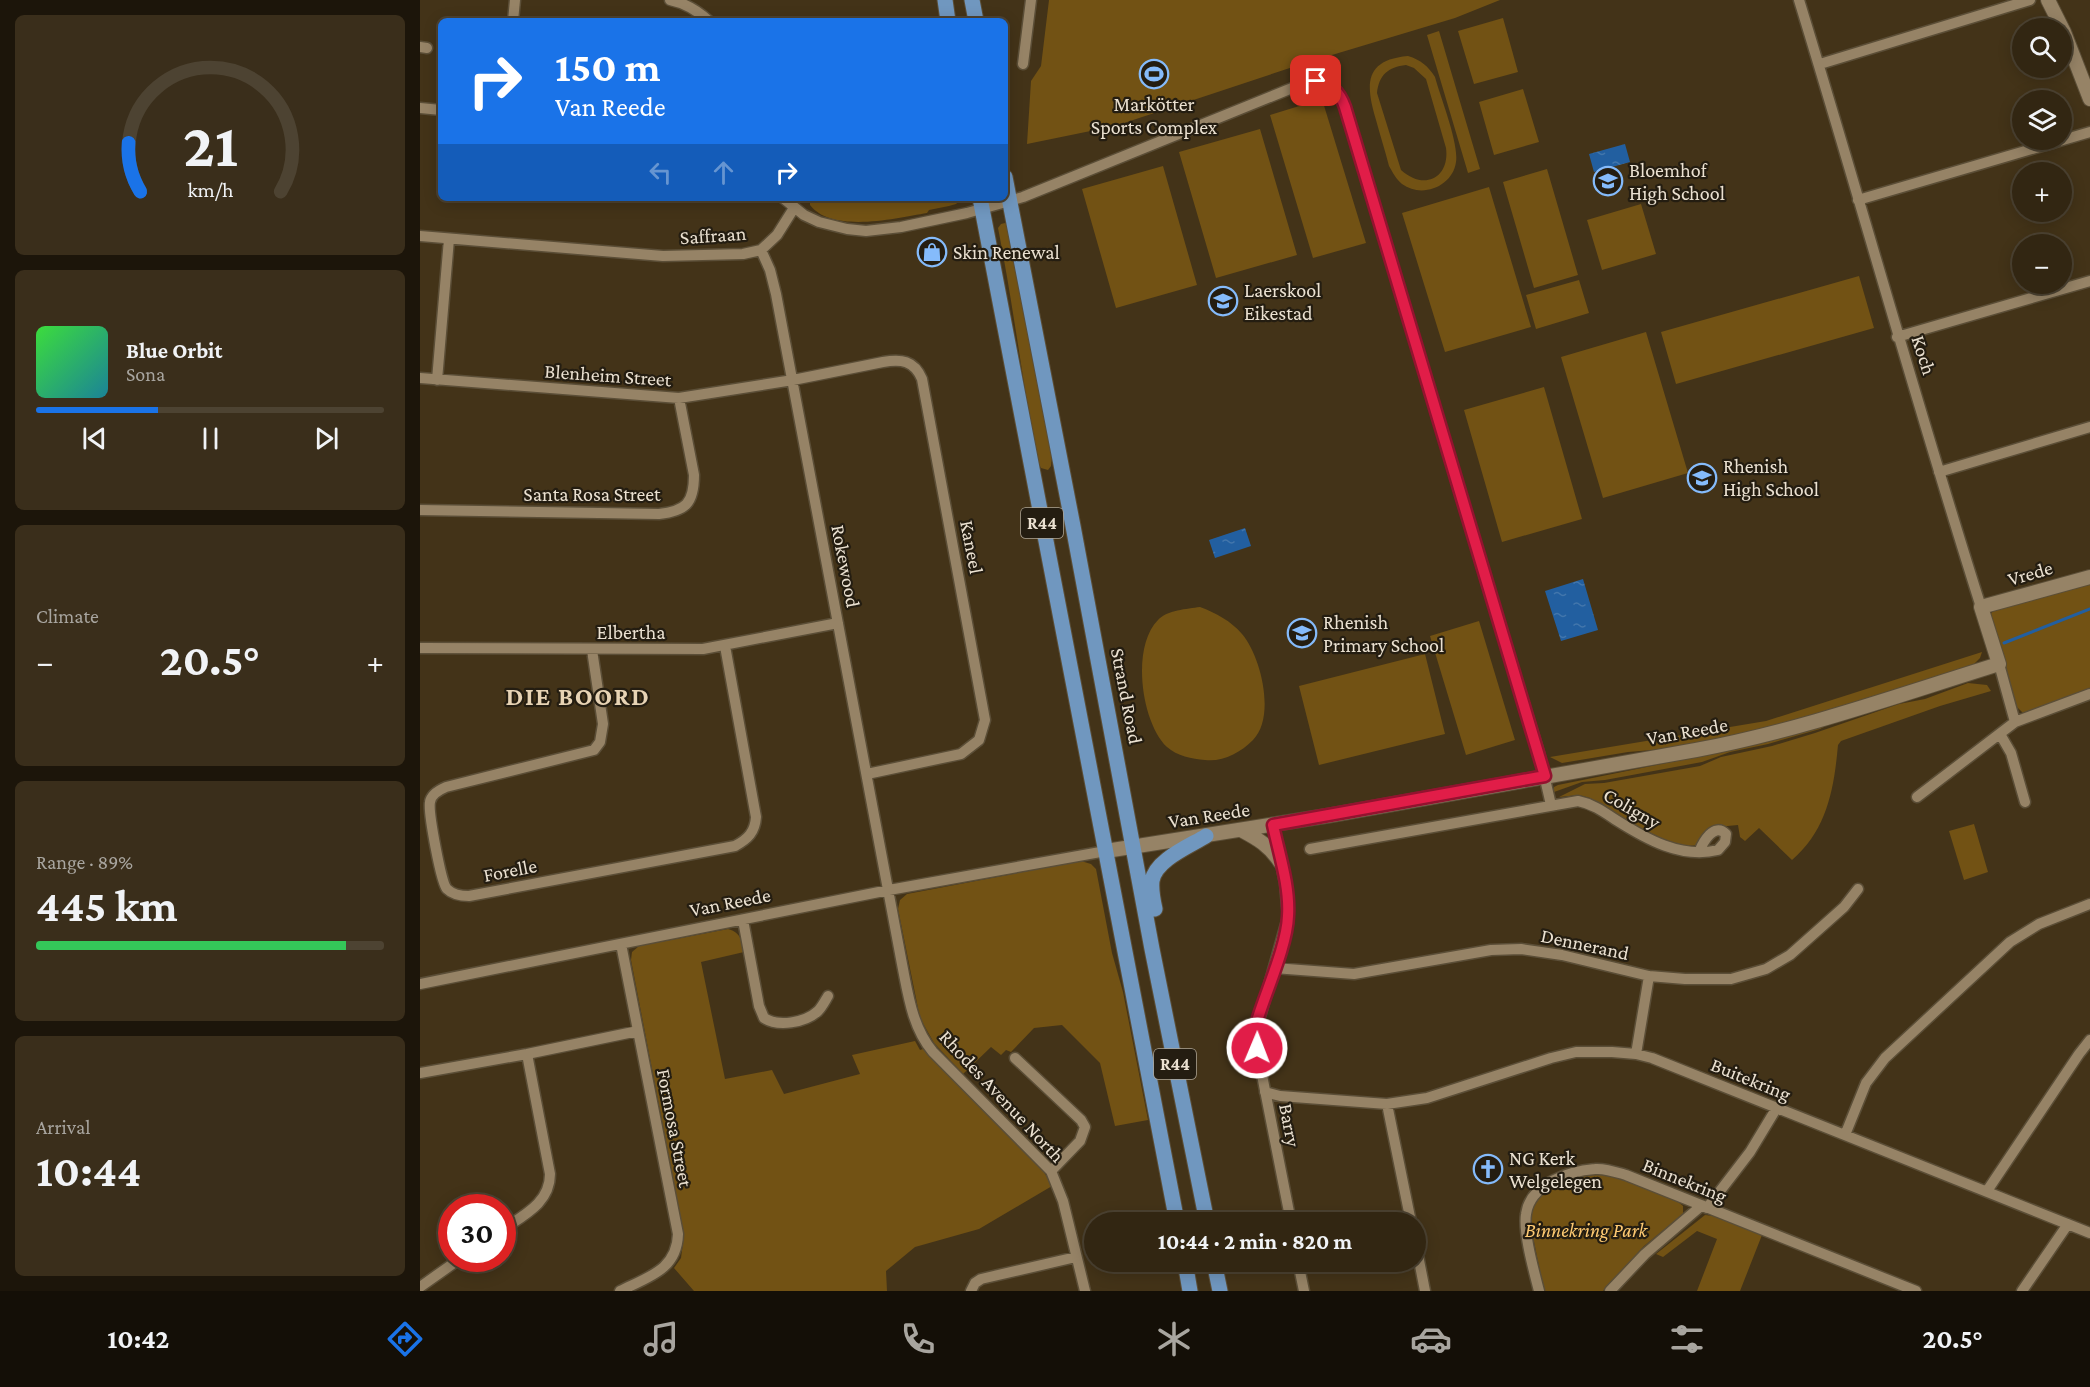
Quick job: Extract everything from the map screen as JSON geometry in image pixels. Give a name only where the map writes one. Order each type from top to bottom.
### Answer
[{"type":"main road","points":[[945,0],[948,18]]},
{"type":"main road","points":[[972,0],[975,18]]},
{"type":"main road","name":"Strand Road","points":[[1008,191],[1152,949],[1205,1212]]},
{"type":"main road","name":"R44","points":[[981,204],[1175,1212]]},
{"type":"main road","points":[[1152,949],[1156,934],[1152,895],[1152,880],[1155,871],[1167,859],[1206,836]]},
{"type":"main road","points":[[1187,1272],[1190,1291]]},
{"type":"main road","points":[[1216,1272],[1220,1291]]},
{"type":"street","points":[[513,18],[515,0]]},
{"type":"street","points":[[1023,64],[1031,0]]},
{"type":"street","name":"Koch","points":[[1799,0],[2015,722]]},
{"type":"street","points":[[2048,0],[2057,18]]},
{"type":"street","points":[[2057,0],[2061,18]]},
{"type":"street","points":[[676,1],[699,12],[706,18]]},
{"type":"street","points":[[1820,64],[2027,1]]},
{"type":"street","points":[[2072,53],[2090,99]]},
{"type":"street","points":[[786,201],[804,215],[830,225],[866,231],[901,227],[981,204],[1010,201],[1307,82],[1325,82],[1334,88],[1341,96],[1345,107],[1545,776],[1551,805]]},
{"type":"street","points":[[420,108],[438,110]]},
{"type":"street","points":[[1858,200],[2090,132]]},
{"type":"street","name":"Saffraan","points":[[420,236],[663,256],[743,254],[761,250],[777,235],[794,208]]},
{"type":"street","points":[[437,380],[449,238]]},
{"type":"street","name":"Rokewood","points":[[761,250],[773,280],[889,890]]},
{"type":"street","points":[[1898,337],[2090,281]]},
{"type":"street","name":"Kaneel","points":[[793,380],[896,360],[912,364],[918,371],[922,379],[983,702],[984,730],[979,740],[962,754],[867,774]]},
{"type":"street","name":"Blenheim Street","points":[[420,378],[679,398],[793,380]]},
{"type":"street","name":"Santa Rosa Street","points":[[420,510],[659,514],[675,512],[684,507],[691,498],[694,488],[694,475],[679,398]]},
{"type":"street","points":[[1939,472],[2090,427]]},
{"type":"street","name":"Vrede","points":[[1981,607],[2090,577]]},
{"type":"street","name":"Elbertha","points":[[420,648],[682,650],[725,646],[838,623]]},
{"type":"street","name":"Forelle","points":[[592,650],[603,724],[600,742],[594,750],[446,787],[431,798],[429,810],[442,880],[449,891],[461,896],[469,896],[735,846],[751,835],[756,817],[725,646]]},
{"type":"street","name":"Van Reede","points":[[420,984],[889,890],[1134,846],[1273,825],[1733,743],[1802,725],[1999,664]]},
{"type":"street","points":[[1917,797],[2015,722],[2090,694]]},
{"type":"street","points":[[2000,734],[2011,753],[2025,802]]},
{"type":"street","name":"Coligny","points":[[1310,849],[1570,801],[1587,803],[1655,843],[1699,852],[1711,852],[1723,847],[1726,834],[1718,830],[1709,835],[1699,852]]},
{"type":"street","name":"Barry","points":[[1273,825],[1287,897],[1288,917],[1256,1031],[1265,1092],[1289,1212]]},
{"type":"street","points":[[1241,830],[1266,844],[1280,862]]},
{"type":"street","name":"Dennerand","points":[[1274,968],[1365,973],[1491,950],[1521,950],[1562,955],[1649,976],[1731,979],[1779,963],[1800,948],[1844,907],[1858,889]]},
{"type":"street","name":"Rhodes Avenue North","points":[[889,890],[909,1000],[921,1034],[941,1061],[1051,1171],[1063,1201],[1085,1291]]},
{"type":"street","points":[[1845,1135],[1866,1083],[1885,1059],[2010,942],[2029,929],[2090,904]]},
{"type":"street","points":[[742,920],[759,1006],[764,1018],[774,1022],[800,1021],[818,1011],[828,996]]},
{"type":"street","name":"Formosa Street","points":[[620,1291],[666,1266],[673,1258],[678,1246],[678,1234],[621,944]]},
{"type":"street","points":[[1636,1054],[1649,976]]},
{"type":"street","points":[[420,1073],[638,1031]]},
{"type":"street","points":[[1987,1191],[2090,1040]]},
{"type":"street","name":"Buitekring","points":[[1265,1092],[1280,1096],[1388,1104],[1436,1095],[1576,1052],[1636,1054],[1652,1058],[2090,1233]]},
{"type":"street","points":[[516,1221],[535,1208],[544,1198],[550,1183],[527,1054]]},
{"type":"street","points":[[1015,1058],[1081,1120],[1085,1127],[1080,1142],[1051,1171]]},
{"type":"street","points":[[1388,1104],[1410,1212]]},
{"type":"street","points":[[1610,1291],[1645,1254],[1704,1207],[1750,1152],[1776,1109]]},
{"type":"street","name":"Binnekring","points":[[1539,1291],[1526,1229],[1526,1214],[1532,1198],[1544,1186],[1562,1176],[1585,1170],[1605,1169],[1626,1175],[1916,1291]]},
{"type":"street","points":[[2022,1291],[2068,1224]]},
{"type":"street","points":[[971,1291],[975,1283],[981,1279],[1077,1257]]},
{"type":"street","points":[[420,1287],[441,1272]]},
{"type":"street","points":[[1300,1272],[1304,1291]]},
{"type":"street","points":[[1421,1272],[1425,1291]]},
{"type":"green space","name":"Markötter Sports Complex","points":[[1049,0],[1500,0],[1455,18],[1302,64],[1115,126],[1027,144],[1031,81],[1041,66]]},
{"type":"green space","points":[[1503,18],[1518,72],[1474,84],[1458,31]]},
{"type":"green space","points":[[1439,31],[1480,169],[1468,173],[1427,35]]},
{"type":"green space","points":[[1408,56],[1417,59],[1435,77],[1455,143],[1456,162],[1449,178],[1435,188],[1418,190],[1410,188],[1400,182],[1389,166],[1370,96],[1370,86],[1375,69],[1393,59]],"holes":[[[1406,65],[1414,68],[1426,79],[1446,148],[1444,167],[1440,174],[1426,180],[1418,180],[1401,170],[1377,93],[1382,77],[1389,70]]]},
{"type":"green space","points":[[1523,89],[1539,142],[1494,155],[1479,102]]},
{"type":"green space","points":[[1322,99],[1366,243],[1313,258],[1270,115]]},
{"type":"green space","points":[[1260,129],[1297,255],[1216,278],[1179,152]]},
{"type":"green space","points":[[1163,166],[1197,285],[1116,308],[1082,189]]},
{"type":"green space","points":[[1547,169],[1578,275],[1534,288],[1503,182]]},
{"type":"green space","points":[[1489,187],[1531,327],[1445,352],[1402,213]]},
{"type":"green space","points":[[810,201],[959,201],[956,204],[929,210],[927,213],[866,222],[833,219],[820,214],[810,205]]},
{"type":"green space","points":[[1641,204],[1656,254],[1602,270],[1587,220]]},
{"type":"green space","points":[[1005,223],[1052,455],[1051,466],[1048,470],[1041,468],[1036,458],[998,228]]},
{"type":"green space","points":[[1859,276],[1874,328],[1676,384],[1661,332]]},
{"type":"green space","points":[[1579,280],[1589,313],[1536,329],[1526,295]]},
{"type":"green space","points":[[1646,332],[1688,473],[1603,498],[1561,357]]},
{"type":"green space","points":[[1544,387],[1582,519],[1502,542],[1464,410]]},
{"type":"green space","points":[[2090,582],[2090,690],[2025,715],[2017,707],[1990,615],[2004,606]]},
{"type":"green space","points":[[1200,607],[1228,621],[1238,629],[1249,644],[1260,671],[1265,702],[1260,730],[1253,740],[1231,756],[1218,760],[1200,760],[1175,753],[1167,747],[1151,720],[1143,684],[1144,648],[1158,620],[1172,612]]},
{"type":"green space","points":[[1479,621],[1515,740],[1466,755],[1430,636]]},
{"type":"green space","points":[[1982,652],[1973,665],[1756,733],[1677,748],[1628,752],[1562,763],[1550,757],[1766,721]]},
{"type":"green space","points":[[1425,654],[1445,734],[1319,765],[1299,686]]},
{"type":"green space","points":[[1968,683],[1987,685],[1991,691],[1940,706],[1841,741],[1838,745],[1827,808],[1813,836],[1792,860],[1759,828],[1745,841],[1740,837],[1738,825],[1717,827],[1699,844],[1686,845],[1642,829],[1590,798],[1579,795],[1559,797],[1585,784],[1604,783],[1700,766],[1721,757],[1772,746],[1899,704],[1925,699]]},
{"type":"green space","points":[[1831,723],[1820,729],[1730,752],[1702,762],[1605,780],[1582,782],[1554,792],[1554,787],[1558,785],[1767,742]]},
{"type":"green space","points":[[1974,824],[1988,872],[1964,880],[1949,831]]},
{"type":"green space","points":[[1081,861],[1091,864],[1096,869],[1148,1120],[1115,1126],[1100,1063],[1062,1025],[1034,1028],[1011,1052],[1006,1050],[1001,1055],[991,1047],[963,1074],[934,1043],[920,1018],[898,909],[900,900],[907,894]]},
{"type":"green space","points":[[728,929],[738,935],[744,952],[701,962],[725,1079],[772,1070],[784,1094],[860,1074],[852,1055],[915,1041],[920,1050],[923,1049],[1044,1172],[1052,1186],[979,1229],[915,1247],[886,1271],[887,1291],[694,1291],[674,1268],[681,1258],[684,1235],[631,960],[632,952],[639,946]]},
{"type":"green space","name":"Binnekring Park","points":[[1590,1174],[1611,1174],[1676,1200],[1683,1206],[1683,1214],[1644,1246],[1603,1291],[1544,1291],[1532,1232],[1531,1211],[1541,1194],[1553,1186]]},
{"type":"green space","points":[[1705,1215],[1714,1216],[1762,1235],[1740,1291],[1697,1291],[1717,1239],[1697,1231],[1663,1257],[1656,1254]]},
{"type":"water","points":[[1625,144],[1630,162],[1594,172],[1589,154]]},
{"type":"water","points":[[1245,528],[1251,546],[1215,558],[1209,540]]},
{"type":"water","points":[[1583,579],[1598,630],[1561,641],[1545,591]]},
{"type":"waterway","points":[[2004,643],[2090,609]]},
{"type":"place","name":"Markötter Sports Complex","points":[[1154,74]]},
{"type":"place","name":"Bloemhof High School","points":[[1608,181]]},
{"type":"place","name":"Skin Renewal","points":[[932,252]]},
{"type":"place","name":"Laerskool Eikestad","points":[[1223,301]]},
{"type":"place","name":"Rhenish High School","points":[[1702,478]]},
{"type":"place","name":"Rhenish Primary School","points":[[1302,633]]},
{"type":"place","name":"NG Kerk Welgelegen","points":[[1488,1169]]},
{"type":"district","name":"DIE BOORD","points":[[578,696]]},
{"type":"route","points":[[1257,1048],[1258,1018],[1288,917],[1285,883],[1273,825],[1545,776],[1345,107],[1341,96],[1334,88],[1325,82],[1316,81]]}]
